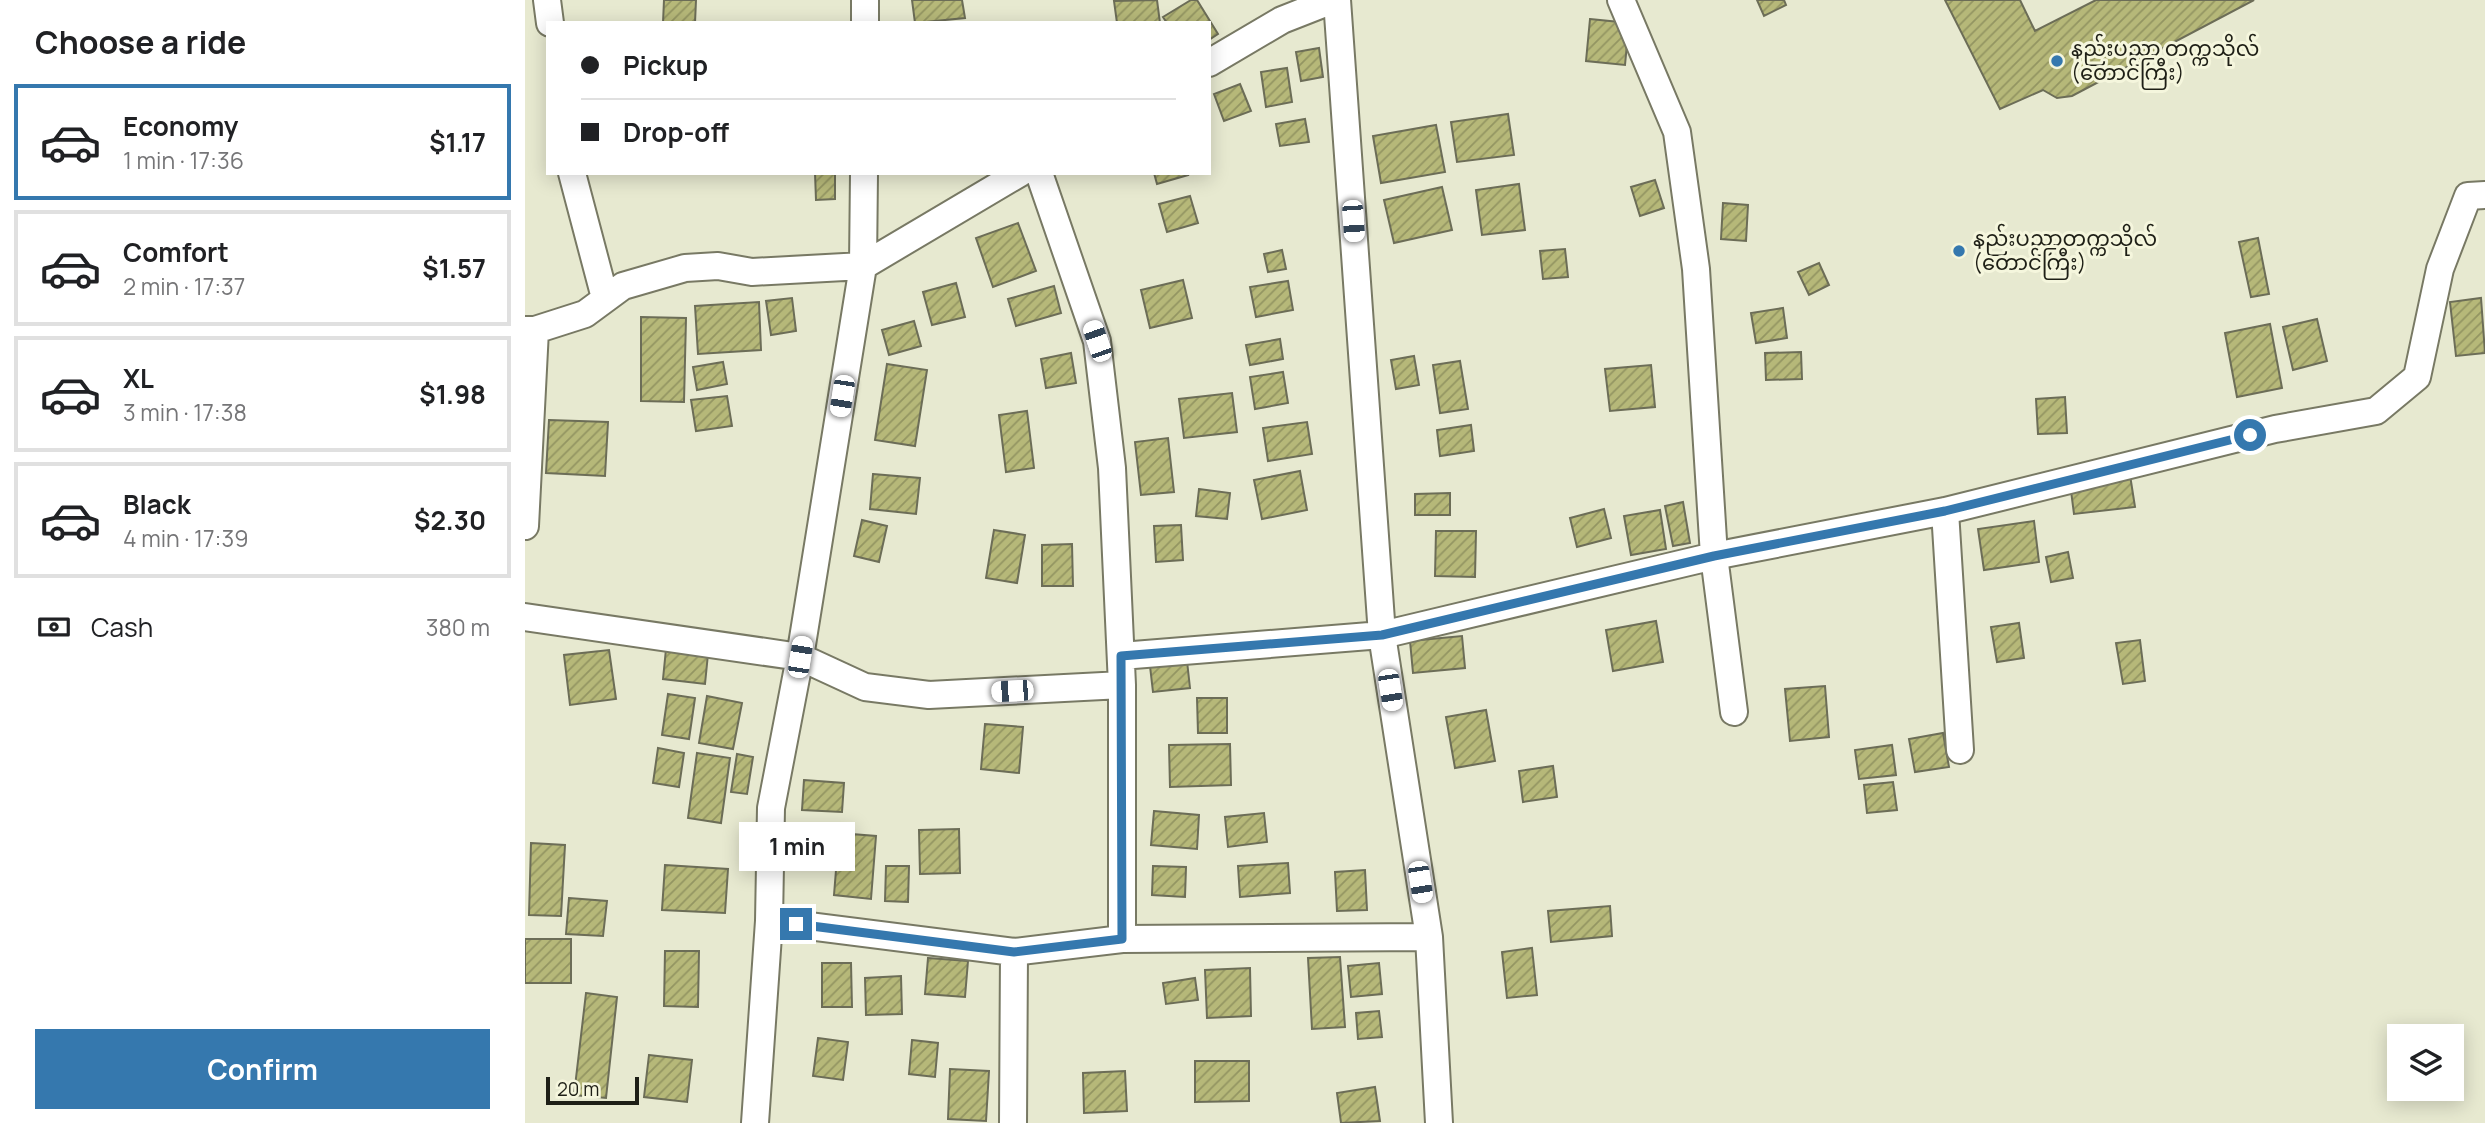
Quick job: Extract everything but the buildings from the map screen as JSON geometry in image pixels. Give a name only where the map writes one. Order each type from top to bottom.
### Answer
[{"type":"street","points":[[547,0],[549,21]]},
{"type":"street","points":[[865,21],[866,0]]},
{"type":"street","points":[[1211,61],[1279,10],[1335,0],[1382,635],[1429,937],[1439,1123]]},
{"type":"street","points":[[1621,0],[1677,132],[1696,269],[1714,556],[1734,712]]},
{"type":"street","points":[[573,175],[605,298]]},
{"type":"street","points":[[755,1123],[769,920],[771,808],[800,657],[863,266],[864,175]]},
{"type":"street","points":[[525,526],[530,330],[585,314],[622,286],[685,268],[718,266],[752,272],[863,266],[1017,175]]},
{"type":"street","points":[[1040,175],[1097,341],[1112,468],[1122,685],[1122,939]]},
{"type":"street","points":[[1121,656],[1382,635],[1714,556],[1945,511],[2275,429],[2376,411],[2417,377],[2440,269],[2468,196],[2485,195]]},
{"type":"street","points":[[1945,511],[1960,750]]},
{"type":"street","points":[[525,617],[800,657],[865,687],[929,695],[1122,685]]},
{"type":"street","points":[[769,920],[1014,952],[1122,939],[1429,937]]},
{"type":"street","points":[[1013,1123],[1014,952]]},
{"type":"place","name":"နည်းပညာ တက္ကသိုလ် (တောင်ကြီး)","points":[[2057,61]]},
{"type":"place","name":"နည်းပညာတက္ကသိုလ် (တောင်ကြီး)","points":[[1959,251]]},
{"type":"route","points":[[796,924],[1014,952],[1122,939],[1121,656],[1382,635],[1714,556],[1945,511],[2100,470],[2250,435]]}]
